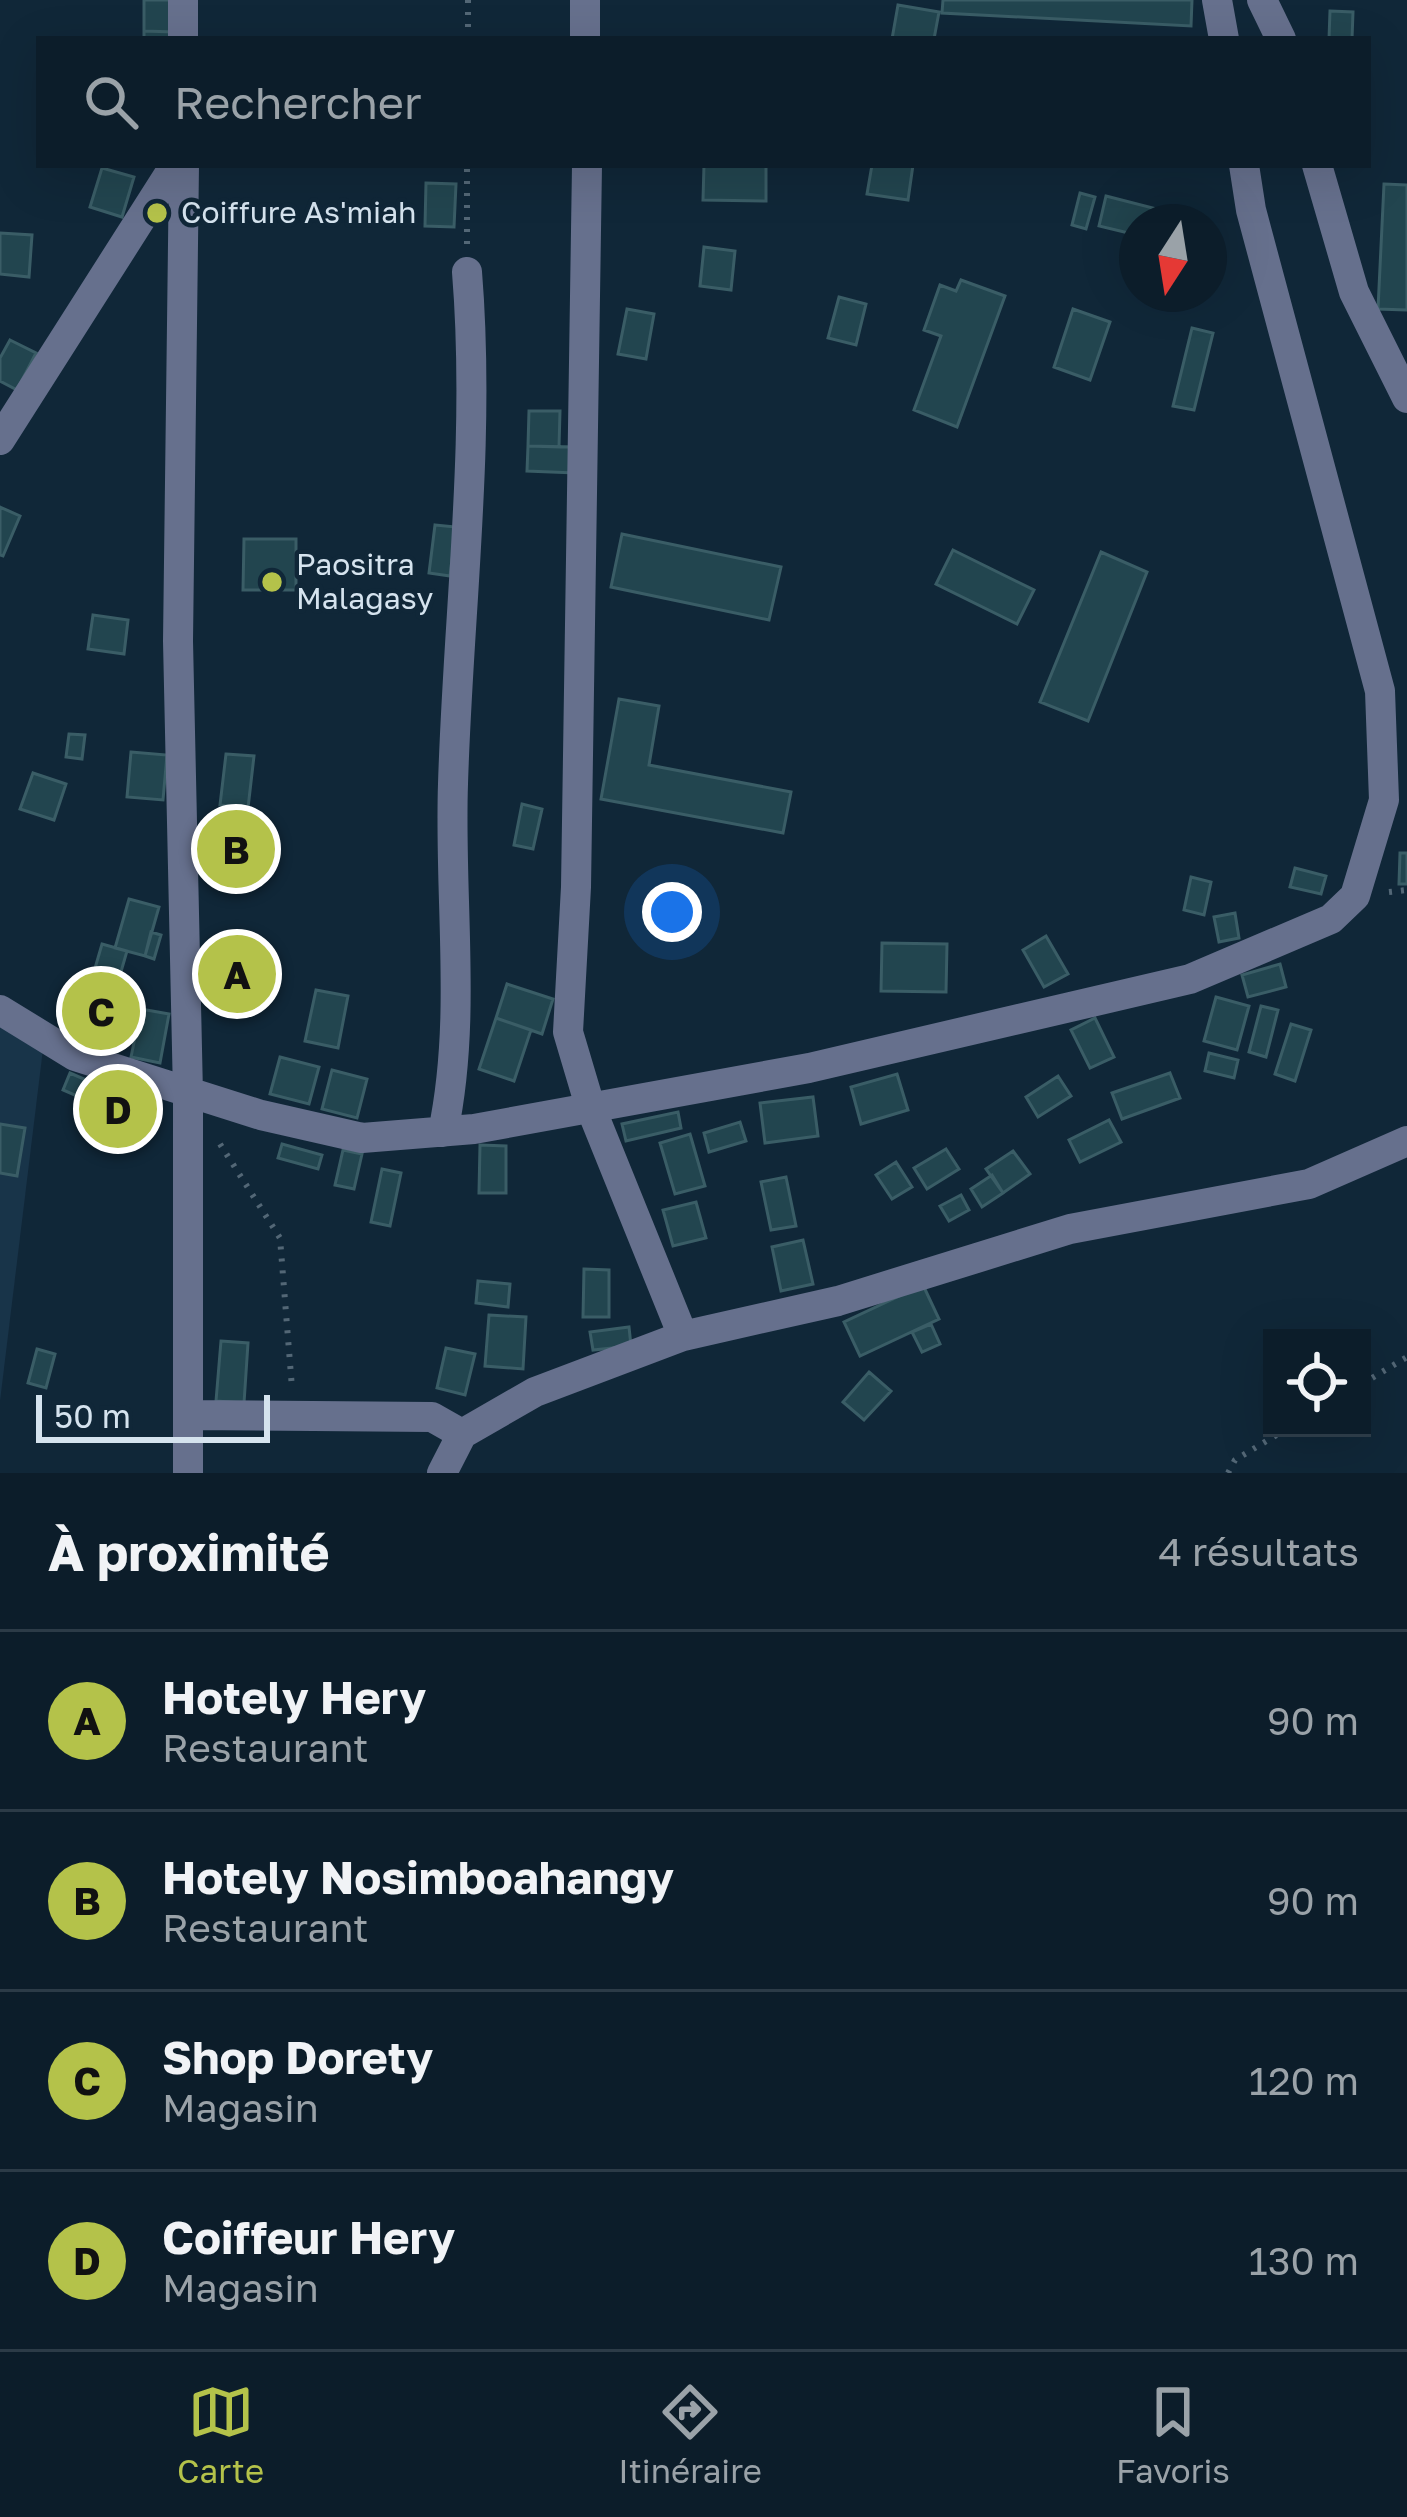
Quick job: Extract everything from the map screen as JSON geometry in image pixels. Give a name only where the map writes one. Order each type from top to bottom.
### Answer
[{"type":"street","points":[[183,0],[183,36]]},
{"type":"street","points":[[585,0],[586,36]]},
{"type":"street","points":[[1217,0],[1223,36]]},
{"type":"street","points":[[1262,0],[1280,36]]},
{"type":"street","points":[[0,440],[178,168]]},
{"type":"street","points":[[180,168],[178,641],[188,1094],[188,1473]]},
{"type":"street","points":[[587,168],[568,1032],[590,1106],[683,1336]]},
{"type":"street","points":[[0,1010],[75,1056],[188,1094],[362,1138],[443,1132],[809,1068],[1190,979],[1331,919],[1355,896],[1384,800],[1380,692],[1251,210],[1244,168]]},
{"type":"street","points":[[1318,168],[1354,292],[1407,398]]},
{"type":"street","points":[[443,1132],[455,1076],[452,786],[473,441],[467,272]]},
{"type":"street","points":[[442,1473],[462,1434],[535,1392],[683,1336],[838,1301],[1070,1228],[1309,1184],[1407,1141]]},
{"type":"street","points":[[188,1415],[432,1417],[462,1434]]},
{"type":"path","points":[[468,0],[468,36]]},
{"type":"path","points":[[467,168],[467,272]]},
{"type":"path","points":[[188,1094],[280,1238],[294,1416]]},
{"type":"path","points":[[1371,1379],[1407,1357]]},
{"type":"path","points":[[1228,1473],[1235,1460],[1273,1437]]},
{"type":"shaded area","points":[[0,1025],[43,1049],[0,1401]]},
{"type":"building","points":[[144,0],[174,0],[174,32],[144,31]]},
{"type":"building","points":[[943,0],[1192,0],[1191,26],[942,13]]},
{"type":"building","points":[[898,5],[939,12],[935,36],[893,36]]},
{"type":"building","points":[[1330,11],[1353,12],[1352,36],[1329,36]]},
{"type":"building","points":[[144,31],[174,32],[174,36],[144,36]]},
{"type":"building","points":[[102,168],[134,177],[122,217],[90,207]]},
{"type":"building","points":[[704,168],[766,168],[766,201],[703,200]]},
{"type":"building","points":[[871,168],[913,168],[908,200],[867,194]]},
{"type":"building","points":[[426,183],[456,184],[454,227],[425,226]]},
{"type":"building","points":[[1384,184],[1407,185],[1407,310],[1378,309]]},
{"type":"building","points":[[1080,193],[1095,197],[1086,229],[1072,225]]},
{"type":"building","points":[[1106,196],[1137,204],[1119,204],[1119,231],[1099,226]]},
{"type":"building","points":[[0,233],[32,235],[29,277],[0,274]]},
{"type":"building","points":[[704,247],[735,251],[731,290],[700,286]]},
{"type":"building","points":[[961,280],[1005,296],[957,427],[914,410],[941,336],[924,330],[940,285],[956,291]]},
{"type":"building","points":[[839,297],[866,304],[856,345],[828,338]]},
{"type":"building","points":[[627,309],[654,314],[646,359],[618,354]]},
{"type":"building","points":[[1073,309],[1110,322],[1090,380],[1054,367]]},
{"type":"building","points":[[1192,328],[1213,333],[1194,410],[1173,406]]},
{"type":"building","points":[[10,340],[36,353],[17,390],[0,381],[0,358]]},
{"type":"building","points":[[529,411],[560,411],[559,447],[528,446]]},
{"type":"building","points":[[528,446],[575,447],[575,473],[527,471]]},
{"type":"building","points":[[0,507],[20,516],[3,556],[0,555]]},
{"type":"building","points":[[435,525],[456,527],[450,576],[429,573]]},
{"type":"building","points":[[622,534],[781,567],[769,620],[611,587]]},
{"type":"building","points":[[244,539],[296,539],[296,590],[243,590]]},
{"type":"building","points":[[953,550],[1034,590],[1017,624],[936,584]]},
{"type":"building","points":[[1101,552],[1147,572],[1088,721],[1040,702]]},
{"type":"building","points":[[93,615],[128,620],[124,654],[88,649]]},
{"type":"building","points":[[619,699],[659,706],[649,765],[791,792],[783,833],[601,799]]},
{"type":"building","points":[[69,734],[85,735],[82,759],[66,757]]},
{"type":"building","points":[[131,752],[167,755],[163,800],[127,797]]},
{"type":"building","points":[[226,754],[254,756],[248,808],[220,805]]},
{"type":"building","points":[[33,773],[66,784],[54,820],[20,809]]},
{"type":"building","points":[[522,804],[542,809],[533,849],[514,845]]},
{"type":"building","points":[[216,839],[245,843],[243,864],[213,859]]},
{"type":"building","points":[[245,843],[276,848],[273,868],[243,864]]},
{"type":"building","points":[[1400,853],[1407,853],[1407,884],[1399,884]]},
{"type":"building","points":[[1295,868],[1326,876],[1321,894],[1290,887]]},
{"type":"building","points":[[1191,877],[1211,882],[1204,915],[1184,910]]},
{"type":"building","points":[[129,899],[159,907],[145,956],[115,948]]},
{"type":"building","points":[[1235,913],[1239,938],[1219,942],[1214,917]]},
{"type":"building","points":[[151,932],[161,935],[154,959],[145,956]]},
{"type":"building","points":[[1046,936],[1068,974],[1044,987],[1023,950]]},
{"type":"building","points":[[213,940],[261,950],[254,983],[206,973]]},
{"type":"building","points":[[882,943],[947,944],[946,992],[881,991]]},
{"type":"building","points":[[102,944],[127,951],[116,989],[91,982]]},
{"type":"building","points":[[1280,964],[1286,987],[1248,997],[1242,975]]},
{"type":"building","points":[[507,984],[553,999],[542,1034],[496,1018]]},
{"type":"building","points":[[316,990],[348,996],[338,1048],[305,1041]]},
{"type":"building","points":[[1216,997],[1249,1006],[1237,1050],[1204,1041]]},
{"type":"building","points":[[1261,1006],[1278,1010],[1266,1057],[1249,1052]]},
{"type":"building","points":[[141,1009],[169,1014],[160,1063],[131,1057]]},
{"type":"building","points":[[496,1018],[531,1030],[514,1081],[479,1069]]},
{"type":"building","points":[[1095,1018],[1114,1057],[1090,1068],[1071,1030]]},
{"type":"building","points":[[1291,1024],[1311,1030],[1295,1081],[1275,1074]]},
{"type":"building","points":[[1209,1053],[1238,1060],[1234,1078],[1205,1071]]},
{"type":"building","points":[[280,1057],[319,1067],[309,1104],[270,1094]]},
{"type":"building","points":[[332,1070],[367,1079],[357,1118],[322,1109]]},
{"type":"building","points":[[70,1073],[100,1086],[93,1103],[63,1090]]},
{"type":"building","points":[[1170,1073],[1180,1098],[1122,1119],[1112,1093]]},
{"type":"building","points":[[897,1074],[908,1110],[861,1124],[851,1087]]},
{"type":"building","points":[[1058,1076],[1071,1096],[1038,1117],[1026,1097]]},
{"type":"building","points":[[113,1091],[137,1104],[128,1121],[104,1107]]},
{"type":"building","points":[[813,1097],[818,1136],[765,1143],[760,1103]]},
{"type":"building","points":[[678,1112],[681,1128],[626,1141],[622,1124]]},
{"type":"building","points":[[1109,1120],[1121,1142],[1080,1162],[1069,1140]]},
{"type":"building","points":[[740,1122],[746,1141],[709,1152],[704,1133]]},
{"type":"building","points":[[0,1124],[25,1128],[17,1176],[0,1173]]},
{"type":"building","points":[[690,1134],[705,1186],[675,1194],[660,1143]]},
{"type":"building","points":[[282,1144],[322,1155],[318,1169],[278,1158]]},
{"type":"building","points":[[480,1145],[506,1146],[506,1193],[479,1193]]},
{"type":"building","points":[[946,1149],[959,1169],[927,1189],[914,1168]]},
{"type":"building","points":[[343,1150],[362,1154],[354,1189],[335,1185]]},
{"type":"building","points":[[1013,1151],[1030,1174],[1003,1193],[986,1169]]},
{"type":"building","points":[[896,1162],[912,1187],[892,1199],[876,1175]]},
{"type":"building","points":[[382,1169],[401,1173],[390,1226],[371,1222]]},
{"type":"building","points":[[992,1175],[1003,1193],[982,1207],[971,1189]]},
{"type":"building","points":[[786,1177],[796,1226],[771,1230],[761,1182]]},
{"type":"building","points":[[961,1195],[969,1210],[949,1221],[940,1206]]},
{"type":"building","points":[[696,1202],[706,1238],[673,1246],[663,1210]]},
{"type":"building","points":[[803,1240],[813,1284],[781,1291],[772,1247]]},
{"type":"building","points":[[584,1269],[609,1270],[609,1317],[583,1317]]},
{"type":"building","points":[[478,1281],[510,1284],[508,1307],[476,1303]]},
{"type":"building","points":[[923,1285],[939,1319],[860,1356],[844,1322]]},
{"type":"building","points":[[489,1315],[526,1317],[523,1369],[485,1366]]},
{"type":"building","points":[[931,1324],[940,1344],[922,1352],[912,1332]]},
{"type":"building","points":[[629,1327],[631,1346],[593,1350],[590,1332]]},
{"type":"building","points":[[221,1341],[248,1343],[244,1403],[216,1401]]},
{"type":"building","points":[[446,1348],[475,1354],[465,1395],[437,1388]]},
{"type":"building","points":[[37,1349],[55,1354],[46,1388],[28,1383]]},
{"type":"building","points":[[869,1372],[891,1391],[864,1420],[843,1402]]},
{"type":"place","name":"Coiffure As'miah","points":[[157,213]]},
{"type":"place","name":"Paositra Malagasy","points":[[272,582]]},
{"type":"place","name":"Hotely Nosimboahangy","points":[[236,849]]},
{"type":"place","name":"Hotely Hery","points":[[237,974]]},
{"type":"place","name":"Shop Dorety","points":[[101,1011]]},
{"type":"place","name":"Coiffeur Hery","points":[[118,1109]]}]
